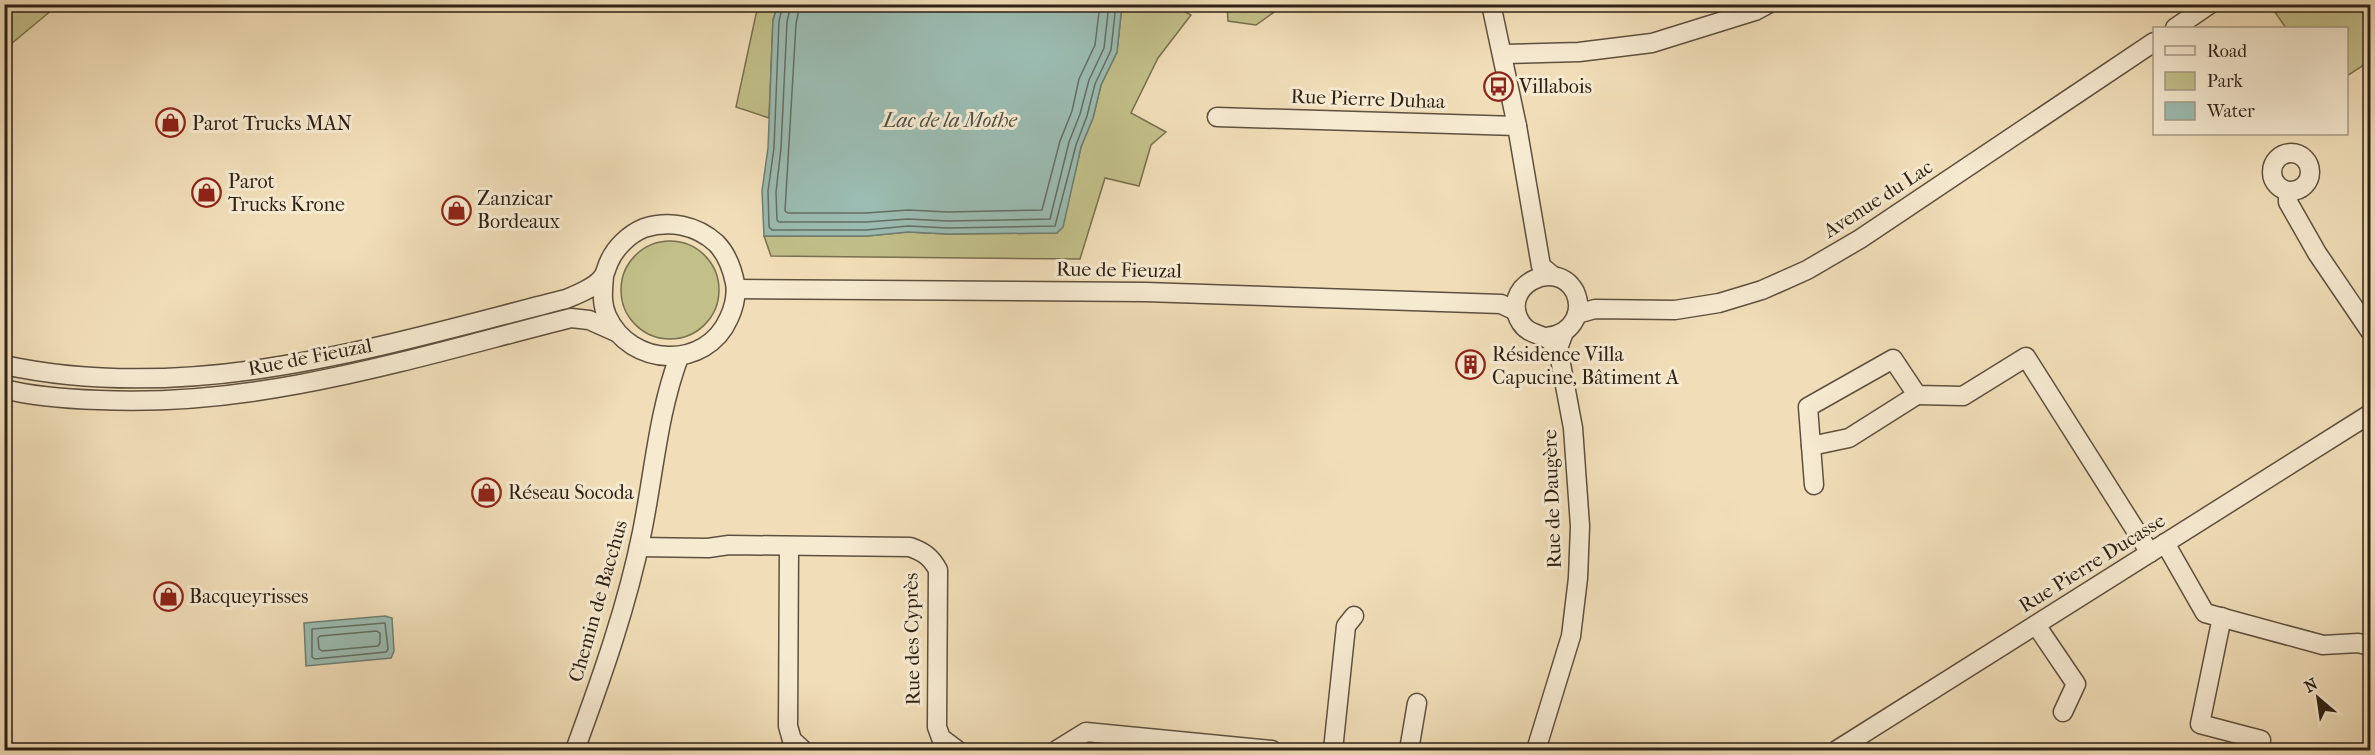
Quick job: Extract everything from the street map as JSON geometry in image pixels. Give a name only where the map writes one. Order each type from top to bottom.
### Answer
[{"type":"street","points":[[1491,4],[1517,126],[1542,273]]},
{"type":"street","points":[[1503,54],[1579,52],[1652,43],[1755,11],[1768,4]]},
{"type":"street","points":[[2176,27],[2210,4]]},
{"type":"street","name":"Avenue du Lac","points":[[1583,307],[1675,310],[1719,303],[1762,290],[1807,270],[1860,239],[2153,43]]},
{"type":"street","name":"Rue Pierre Duhaa","points":[[1217,117],[1517,126]]},
{"type":"street","points":[[2288,192],[2288,202],[2317,253],[2370,331]]},
{"type":"street","name":"Rue de Fieuzal","points":[[663,224],[685,225],[705,234],[722,249],[732,268],[736,289],[734,309],[726,326],[713,341],[697,351],[679,357],[661,357],[644,353],[629,344],[616,332],[606,315],[602,296],[604,276],[615,251],[624,241],[642,229],[663,224]]},
{"type":"street","points":[[1542,273],[1568,283],[1583,307],[1575,321],[1556,339],[1532,334],[1508,307],[1519,292],[1542,273]]},
{"type":"street","name":"Rue de Fieuzal","points":[[4,365],[72,375],[137,378],[203,377],[287,366],[372,348],[566,299],[582,292],[604,276]]},
{"type":"street","name":"Rue de Fieuzal","points":[[736,289],[1145,292],[1508,307]]},
{"type":"street","name":"Rue de Fieuzal","points":[[4,389],[65,398],[134,402],[207,399],[287,387],[571,318],[589,320],[616,332]]},
{"type":"street","name":"Rue de Daugère","points":[[1536,750],[1571,636],[1578,578],[1580,526],[1573,428],[1556,339]]},
{"type":"street","name":"Chemin de Bacchus","points":[[575,750],[611,653],[639,547],[668,386],[679,357]]},
{"type":"street","points":[[1811,446],[1849,438],[1917,395],[1963,396],[2026,357],[2205,613],[2323,645],[2358,643],[2370,646]]},
{"type":"street","points":[[1814,485],[1808,406],[1893,359],[1917,395]]},
{"type":"street","name":"Rue Pierre Ducasse","points":[[1837,750],[2370,414]]},
{"type":"street","points":[[789,546],[788,726],[792,740],[802,750]]},
{"type":"street","name":"Rue des Cyprès","points":[[639,547],[910,547],[923,551],[932,559],[938,570],[936,714],[943,747]]},
{"type":"street","points":[[1333,750],[1346,626],[1354,616]]},
{"type":"street","points":[[2222,617],[2200,724],[2260,745]]},
{"type":"street","points":[[2036,625],[2076,684],[2063,712]]},
{"type":"street","points":[[1409,750],[1417,703]]},
{"type":"street","points":[[1057,750],[1086,732],[1272,750]]},
{"type":"green space","points":[[5,4],[58,4],[58,5],[5,49]]},
{"type":"green space","points":[[1227,4],[1284,5],[1256,25],[1228,21]]},
{"type":"green space","points":[[758,5],[778,5],[773,20],[769,118],[736,107]]},
{"type":"green space","points":[[1122,5],[1172,5],[1191,15],[1158,58],[1131,113],[1166,132],[1151,145],[1139,186],[1105,178],[1080,259],[771,256],[764,236],[867,236],[908,232],[1057,233],[1101,85],[1117,52]]},
{"type":"green space","points":[[2270,5],[2358,5],[2370,26],[2370,61],[2348,75],[2348,27],[2285,27]]},
{"type":"green space","points":[[670,241],[689,245],[705,255],[715,271],[719,290],[715,309],[705,325],[689,335],[670,339],[651,335],[635,325],[625,309],[621,290],[625,271],[635,255],[651,245]]},
{"type":"water","name":"Lac de la Mothe","points":[[778,5],[1122,5],[1117,52],[1101,85],[1093,118],[1081,147],[1063,227],[1057,233],[908,232],[867,236],[764,236],[762,191],[768,148],[773,20]]},
{"type":"water","points":[[385,616],[392,618],[394,651],[391,658],[306,666],[304,623]]},
{"type":"place","name":"Villabois","points":[[1498,86]]},
{"type":"place","name":"Parot Trucks MAN","points":[[171,123]]},
{"type":"place","name":"Parot Trucks Krone","points":[[207,193]]},
{"type":"place","name":"Zanzicar Bordeaux","points":[[456,210]]},
{"type":"place","name":"Résidence Villa Capucine, Bâtiment A","points":[[1471,365]]},
{"type":"place","name":"Réseau Socoda","points":[[487,492]]},
{"type":"place","name":"Bacqueyrisses","points":[[168,596]]}]
